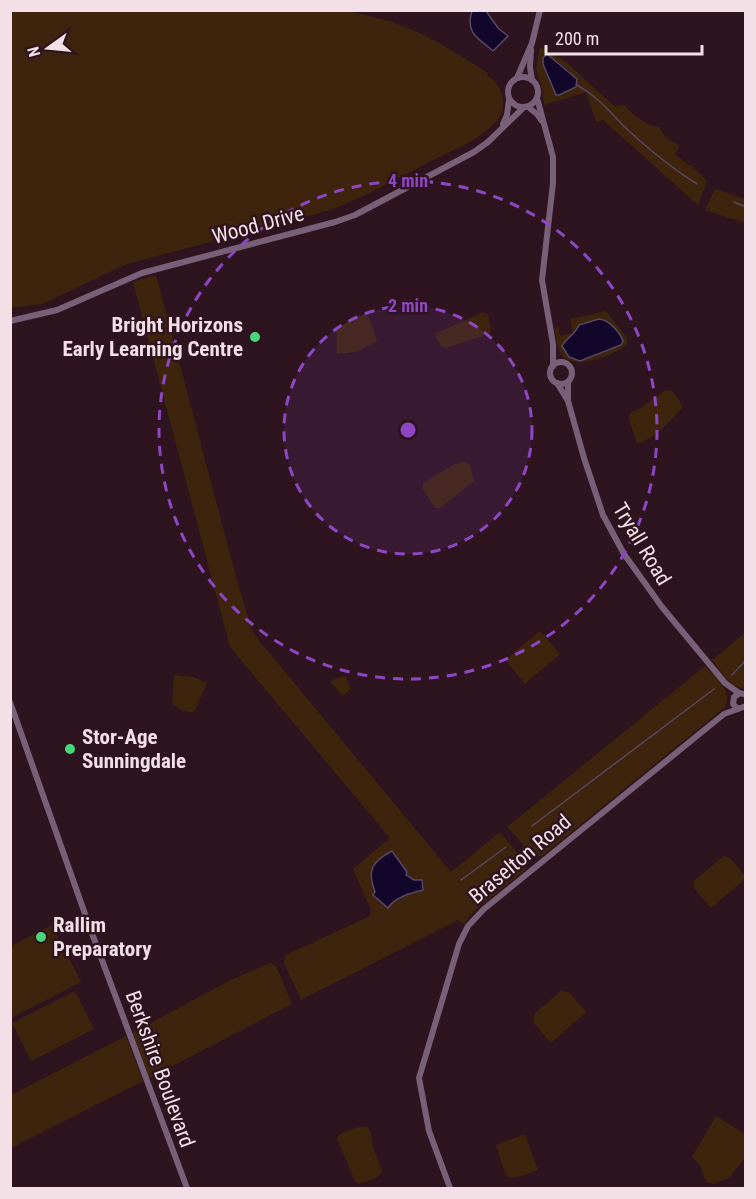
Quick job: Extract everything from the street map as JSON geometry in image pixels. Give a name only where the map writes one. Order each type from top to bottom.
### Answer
[{"type":"street","points":[[540,10],[532,43],[530,67],[553,150],[554,172],[543,286],[553,344],[553,366],[550,376],[557,383],[568,382],[572,370],[562,362],[553,344]]},
{"type":"street","points":[[517,78],[532,43]]},
{"type":"street","points":[[500,130],[507,115],[508,88],[511,82],[525,77],[532,80]]},
{"type":"street","points":[[525,107],[537,98]]},
{"type":"street","points":[[509,100],[516,106],[525,107],[539,116],[546,130]]},
{"type":"street","name":"Wood Drive","points":[[10,321],[57,310],[142,273],[355,215],[474,152],[525,107]]},
{"type":"street","points":[[553,366],[562,362]]},
{"type":"street","name":"Tryall Road","points":[[568,382],[568,401],[584,458],[601,508],[624,554],[662,607],[725,683],[734,706],[743,709]]},
{"type":"street","name":"Tryall Road","points":[[557,383],[568,401]]},
{"type":"street","name":"Tryall Road","points":[[725,683],[743,693]]},
{"type":"street","name":"Braselton Road","points":[[450,1188],[428,1126],[419,1078],[465,931],[484,909],[724,714],[733,700],[743,693]]},
{"type":"street","name":"Berkshire Boulevard","points":[[11,704],[90,928],[187,1188]]},
{"type":"street","name":"Braselton Road","points":[[724,714],[743,709]]},
{"type":"shaded area","points":[[342,10],[377,18],[421,34],[488,73],[487,75],[501,91],[503,98],[502,111],[495,123],[466,144],[344,205],[127,264],[42,304],[11,308],[11,11]]},
{"type":"shaded area","points":[[472,11],[486,11],[498,28],[508,36],[493,51],[474,34],[470,25]]},
{"type":"shaded area","points":[[540,47],[566,62],[614,106],[625,105],[640,119],[659,127],[665,137],[680,146],[675,154],[691,165],[707,181],[698,205],[603,120],[596,122],[586,92],[544,105],[536,69]],"holes":[[[547,54],[571,72],[551,86],[543,64]]]},
{"type":"shaded area","points":[[547,54],[577,79],[576,87],[556,95],[543,64],[543,58]]},
{"type":"shaded area","points":[[715,189],[745,199],[745,223],[705,210]]},
{"type":"shaded area","points":[[156,275],[238,584],[252,630],[257,638],[451,872],[500,832],[526,864],[525,870],[474,911],[464,924],[458,920],[301,1000],[284,963],[286,955],[370,916],[371,910],[353,869],[390,838],[230,647],[133,282]],"holes":[[[394,853],[407,871],[405,874],[414,880],[422,881],[423,890],[391,903],[375,892],[374,866],[385,854]]]},
{"type":"shaded area","points":[[606,311],[627,338],[627,345],[604,357],[586,362],[569,360],[563,356],[558,346],[555,328],[558,326],[560,336],[573,333],[570,319]]},
{"type":"shaded area","points":[[483,312],[488,314],[491,331],[489,334],[446,348],[441,346],[436,337],[437,333]]},
{"type":"shaded area","points":[[364,314],[369,317],[377,341],[356,352],[337,354],[336,328]]},
{"type":"shaded area","points":[[599,319],[606,321],[616,330],[623,341],[621,345],[580,361],[569,357],[562,346],[564,343],[579,325]]},
{"type":"shaded area","points":[[666,390],[672,391],[682,408],[655,434],[637,443],[629,419],[630,413]]},
{"type":"shaded area","points":[[464,461],[470,465],[474,481],[440,508],[435,508],[423,489],[423,483]]},
{"type":"shaded area","points":[[539,632],[560,654],[525,684],[507,662],[507,658]]},
{"type":"shaded area","points":[[745,633],[745,688],[730,682],[712,660]]},
{"type":"shaded area","points":[[705,666],[725,690],[727,701],[725,707],[542,856],[534,856],[507,827]]},
{"type":"shaded area","points":[[174,675],[193,677],[207,683],[194,712],[182,710],[172,703]]},
{"type":"shaded area","points":[[344,676],[351,689],[342,696],[330,681]]},
{"type":"shaded area","points":[[392,851],[407,872],[406,875],[414,880],[422,880],[423,890],[399,898],[388,908],[373,895],[375,892],[371,873],[375,863]]},
{"type":"shaded area","points":[[724,856],[730,858],[745,879],[711,908],[694,888],[694,881]]},
{"type":"shaded area","points":[[52,925],[81,982],[11,1018],[11,946]]},
{"type":"shaded area","points":[[270,963],[276,966],[292,1004],[149,1078],[132,1033],[231,980]]},
{"type":"shaded area","points":[[75,991],[94,1029],[31,1061],[12,1023]]},
{"type":"shaded area","points":[[561,991],[569,992],[586,1012],[551,1043],[533,1022],[535,1013]]},
{"type":"shaded area","points":[[126,1036],[143,1081],[11,1148],[11,1095]]},
{"type":"shaded area","points":[[716,1116],[745,1134],[745,1158],[729,1178],[713,1184],[706,1182],[700,1165],[692,1157]]},
{"type":"shaded area","points":[[366,1126],[370,1130],[373,1147],[382,1171],[378,1177],[359,1184],[355,1181],[337,1138],[346,1131]]},
{"type":"shaded area","points":[[525,1134],[538,1170],[518,1177],[508,1176],[496,1145]]},
{"type":"waterway","points":[[577,85],[599,101],[654,153],[697,184]]},
{"type":"waterway","points":[[734,202],[746,207]]},
{"type":"waterway","points":[[732,675],[746,660]]},
{"type":"waterway","points":[[532,826],[714,689]]},
{"type":"waterway","points":[[461,880],[506,847]]},
{"type":"place","name":"Bright Horizons Early Learning Centre","points":[[255,337]]},
{"type":"place","name":"Stor-Age Sunningdale","points":[[70,749]]},
{"type":"place","name":"Rallim Preparatory","points":[[41,937]]}]
